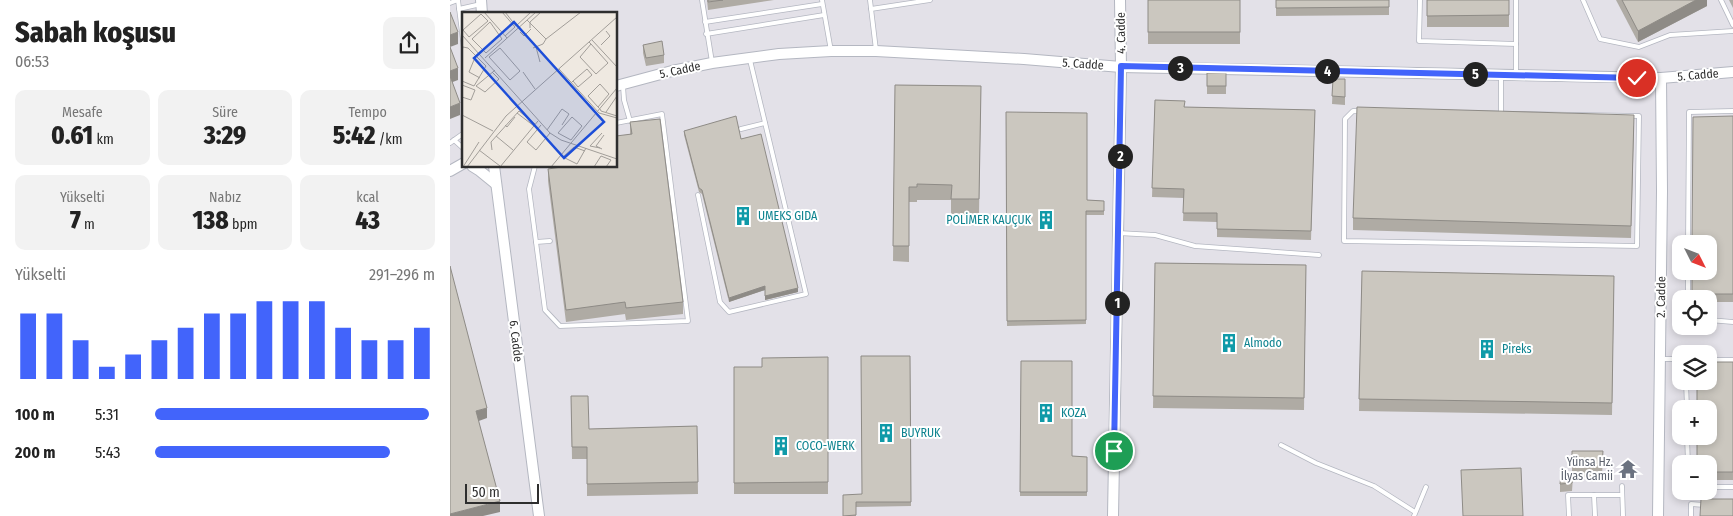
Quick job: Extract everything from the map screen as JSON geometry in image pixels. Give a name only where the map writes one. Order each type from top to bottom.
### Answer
[{"type":"street","name":"4. Cadde","points":[[1113,516],[1121,66],[1120,0]]},
{"type":"street","name":"5. Cadde","points":[[619,85],[712,63],[779,54],[831,51],[876,51],[1121,66],[1501,75],[1660,78],[1733,72]]},
{"type":"street","name":"2. Cadde","points":[[1658,516],[1662,191],[1660,78]]},
{"type":"street","points":[[450,171],[462,164]]},
{"type":"street","points":[[475,168],[496,184]]},
{"type":"street","name":"6. Cadde","points":[[495,168],[539,516]]},
{"type":"lane","points":[[450,3],[458,0],[462,33]]},
{"type":"lane","points":[[702,0],[712,63]]},
{"type":"lane","points":[[870,0],[876,51]]},
{"type":"lane","points":[[871,9],[930,0]]},
{"type":"lane","points":[[1420,0],[1419,41],[1516,44]]},
{"type":"lane","points":[[1516,0],[1516,75]]},
{"type":"lane","points":[[1583,0],[1600,39],[1640,47],[1670,35],[1733,31]]},
{"type":"lane","points":[[1721,0],[1733,25]]},
{"type":"lane","points":[[705,22],[822,2],[831,51]]},
{"type":"lane","points":[[459,9],[481,6]]},
{"type":"lane","points":[[706,34],[824,15]]},
{"type":"lane","points":[[698,195],[720,302],[728,312],[806,294],[749,58]]},
{"type":"lane","points":[[1501,75],[1501,114]]},
{"type":"lane","points":[[619,85],[630,120]]},
{"type":"lane","points":[[1353,110],[1501,114],[1638,116],[1637,246],[1344,241],[1345,119],[1353,110]]},
{"type":"lane","points":[[1688,235],[1689,112],[1733,111]]},
{"type":"lane","points":[[534,168],[529,190],[545,310],[560,326],[688,321],[662,114],[618,123]]},
{"type":"lane","points":[[741,129],[765,123]]},
{"type":"lane","points":[[1118,233],[1155,235],[1194,246],[1319,255]]},
{"type":"lane","points":[[536,242],[550,241]]},
{"type":"lane","points":[[1717,321],[1733,322]]},
{"type":"lane","points":[[1660,360],[1672,359]]},
{"type":"lane","points":[[1717,360],[1733,360]]},
{"type":"lane","points":[[1281,445],[1316,463],[1374,486],[1414,514],[1426,487]]},
{"type":"lane","points":[[1622,486],[1623,516]]},
{"type":"lane","points":[[1717,487],[1733,487]]},
{"type":"lane","points":[[1569,516],[1568,495],[1622,495]]},
{"type":"lane","points":[[1594,495],[1594,516]]},
{"type":"lane","points":[[1691,516],[1691,504],[1708,505]]},
{"type":"shaded area","points":[[450,0],[1733,0],[1733,516],[450,516]]},
{"type":"building","points":[[1148,0],[1240,0],[1240,32],[1148,32]]},
{"type":"building","points":[[1276,0],[1389,0],[1389,7],[1276,8]]},
{"type":"building","points":[[1427,0],[1509,0],[1509,15],[1427,16]]},
{"type":"building","points":[[1622,0],[1696,0],[1638,31]]},
{"type":"building","points":[[450,12],[458,32],[450,35]]},
{"type":"building","points":[[662,41],[664,55],[646,58],[643,45]]},
{"type":"building","points":[[450,47],[458,68],[450,71]]},
{"type":"building","points":[[1207,73],[1226,73],[1226,86],[1207,86]]},
{"type":"building","points":[[450,76],[460,103],[450,107]]},
{"type":"building","points":[[1333,79],[1345,79],[1345,97],[1332,96]]},
{"type":"building","points":[[895,85],[981,86],[979,199],[951,199],[952,185],[917,184],[917,187],[909,187],[909,246],[893,246]]},
{"type":"building","points":[[1155,100],[1185,101],[1184,107],[1315,110],[1311,231],[1217,229],[1217,213],[1183,213],[1184,189],[1152,188]]},
{"type":"building","points":[[1357,107],[1634,115],[1631,226],[1353,218]]},
{"type":"building","name":"POLİMER KAUÇUK","points":[[1006,112],[1087,113],[1087,200],[1104,201],[1104,211],[1086,211],[1086,320],[1007,321]]},
{"type":"building","name":"UMEKS GIDA","points":[[736,116],[741,139],[761,134],[798,288],[765,296],[765,286],[729,298],[702,190],[699,188],[684,131]]},
{"type":"building","points":[[1733,116],[1733,294],[1717,294],[1717,290],[1692,290],[1692,280],[1718,280],[1718,235],[1692,235],[1693,117]]},
{"type":"building","points":[[660,119],[683,302],[626,308],[625,302],[566,310],[548,169],[618,168],[618,136],[632,134],[630,122]]},
{"type":"building","name":"Almodo","points":[[1155,263],[1306,265],[1304,398],[1153,396]]},
{"type":"building","points":[[450,266],[487,408],[476,411],[500,501],[450,514]]},
{"type":"building","name":"Pireks","points":[[1362,271],[1614,276],[1612,403],[1359,399]]},
{"type":"building","name":"BUYRUK","points":[[861,356],[910,356],[911,502],[856,502],[856,515],[843,516],[843,495],[862,494]]},
{"type":"building","name":"COCO-WERK","points":[[828,357],[828,482],[734,483],[734,367],[762,367],[762,358]]},
{"type":"building","name":"KOZA","points":[[1021,361],[1072,361],[1072,456],[1087,457],[1087,492],[1020,492]]},
{"type":"building","points":[[1717,362],[1733,362],[1733,472],[1717,472],[1717,455],[1697,455],[1697,445],[1717,445],[1717,400],[1697,400],[1697,390],[1717,390]]},
{"type":"building","points":[[571,396],[588,396],[589,429],[697,426],[698,482],[587,484],[587,447],[572,447]]},
{"type":"building","points":[[1572,451],[1603,451],[1602,466],[1572,465]]},
{"type":"building","points":[[1521,468],[1523,516],[1463,516],[1461,470]]},
{"type":"building","points":[[1561,474],[1573,475],[1572,483],[1560,484]]},
{"type":"building","points":[[1733,499],[1733,516],[1700,516],[1701,500]]},
{"type":"place","name":"UMEKS GIDA","points":[[743,216]]},
{"type":"place","name":"POLİMER KAUÇUK","points":[[1046,220]]},
{"type":"place","name":"Almodo","points":[[1229,343]]},
{"type":"place","name":"Pireks","points":[[1487,349]]},
{"type":"place","name":"KOZA","points":[[1046,413]]},
{"type":"place","name":"BUYRUK","points":[[886,433]]},
{"type":"place","name":"COCO-WERK","points":[[781,446]]},
{"type":"place","name":"Yünsa Hz. İlyas Camii","points":[[1628,469]]},
{"type":"route","points":[[1114,451],[1121,66],[1637,78]]}]
